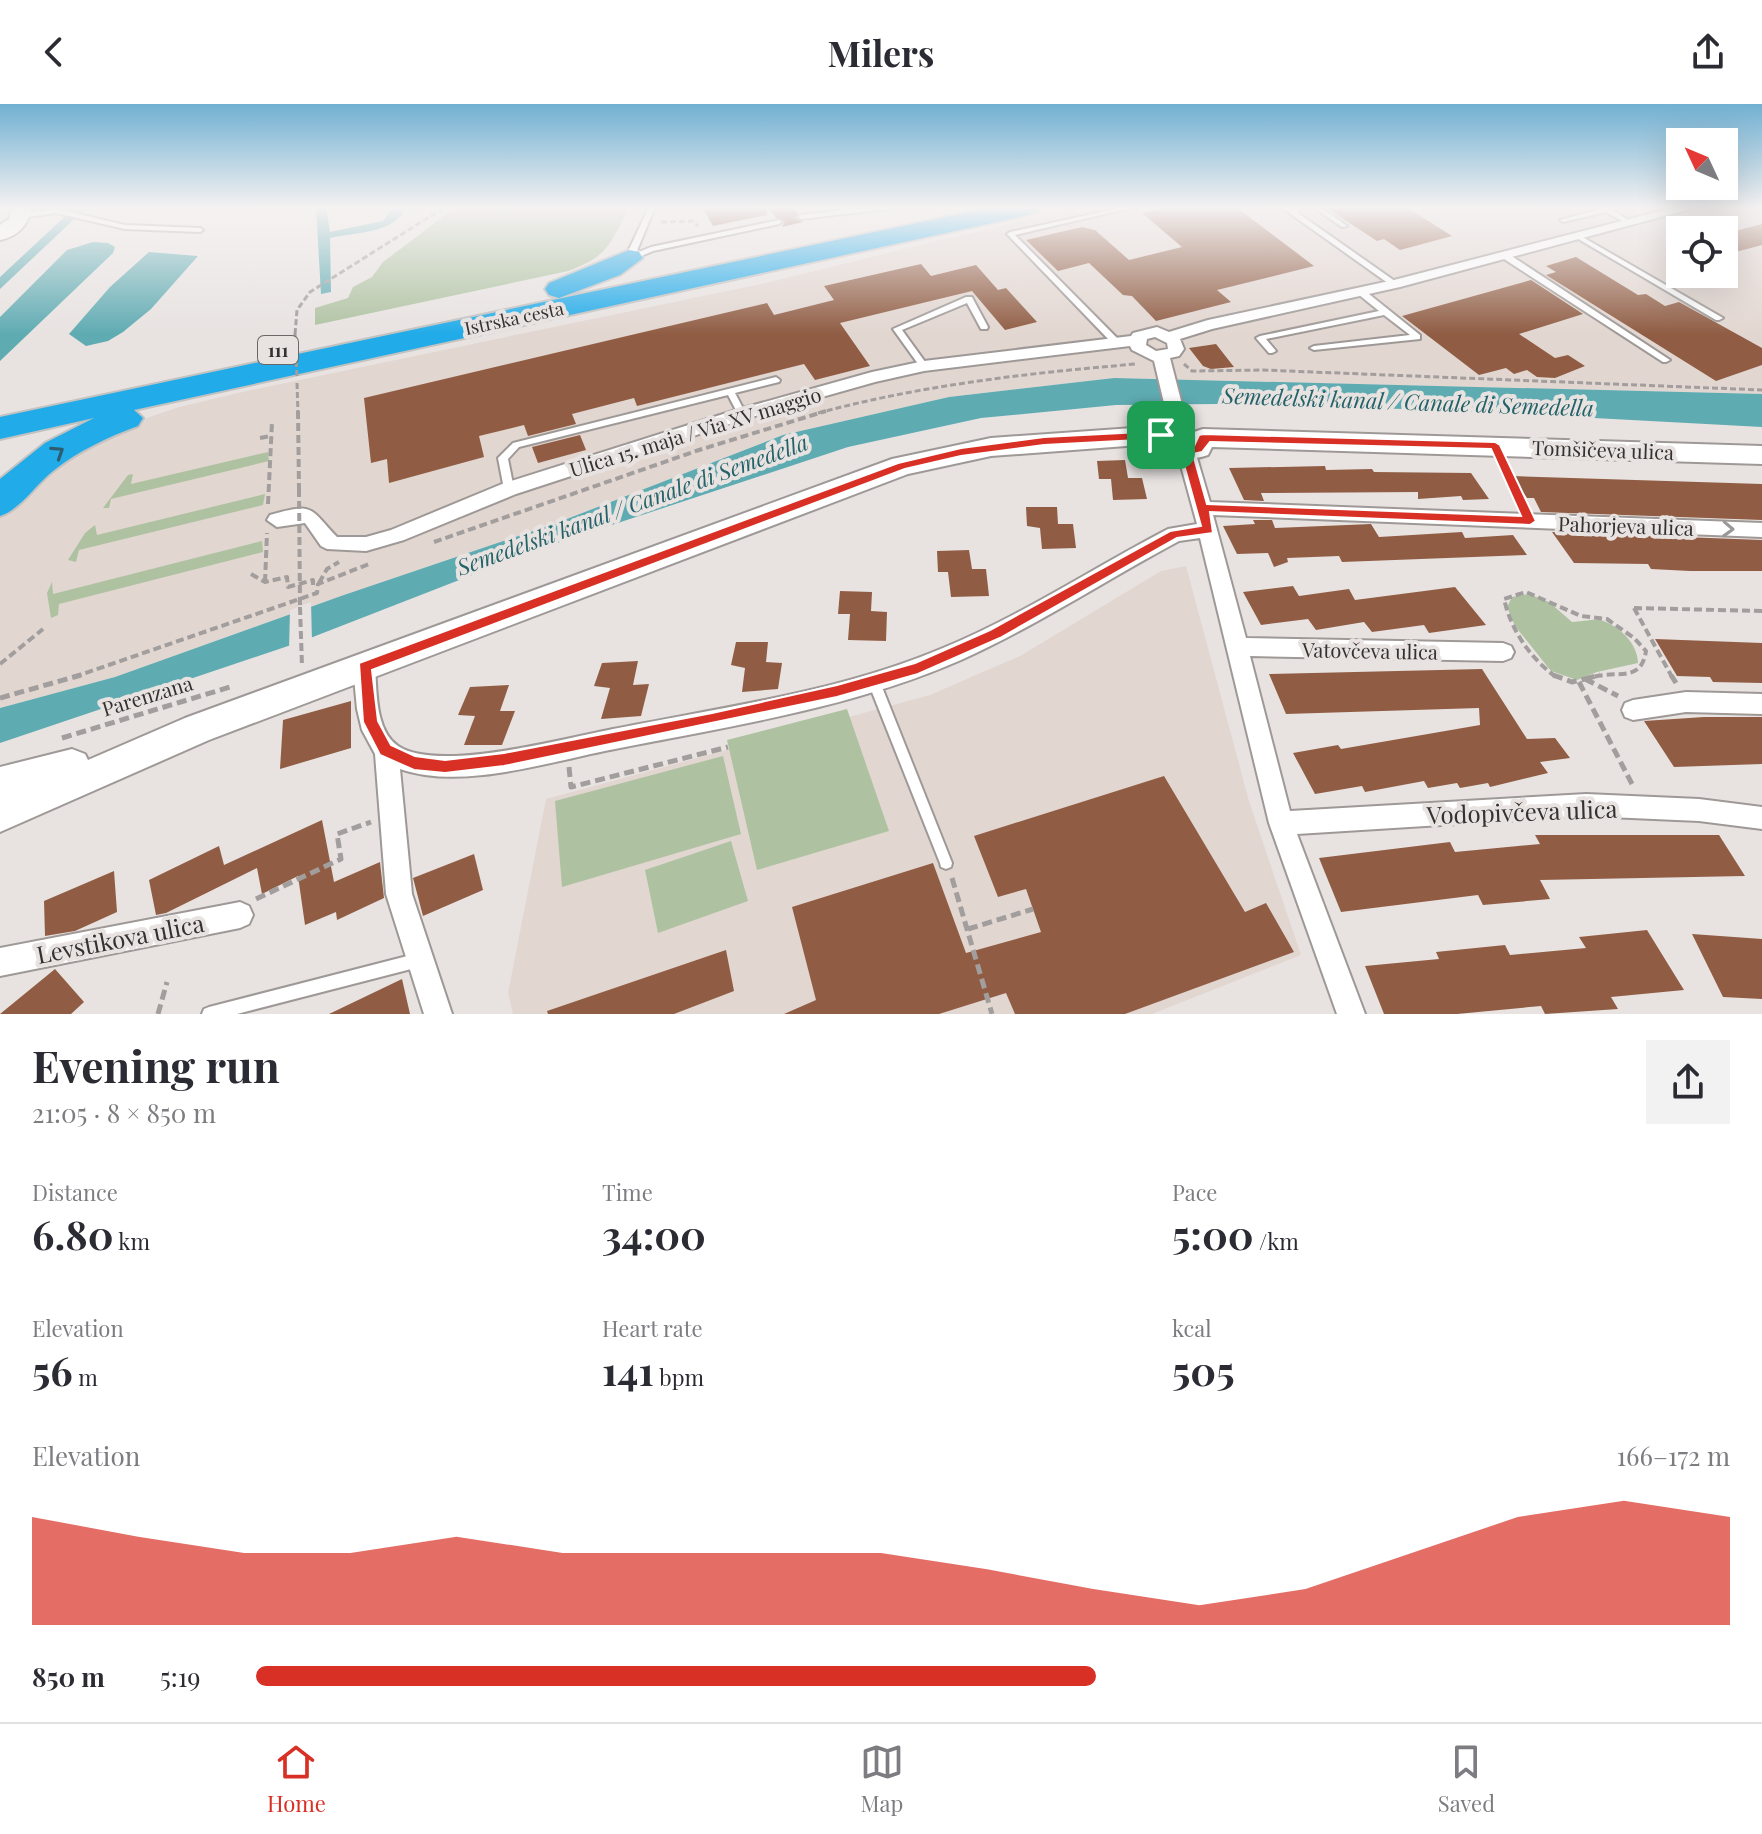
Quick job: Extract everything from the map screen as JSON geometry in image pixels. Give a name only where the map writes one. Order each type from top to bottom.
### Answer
[{"type":"highway","name":"Istrska cesta","points":[[0,408],[748,249]]},
{"type":"highway","name":"Istrska cesta","points":[[0,428],[832,249]]},
{"type":"highway","points":[[556,290],[610,269],[629,258]]},
{"type":"highway","points":[[0,503],[27,474],[82,437],[110,424],[245,377]]},
{"type":"street","name":"Ulica 15. maja / Via XV maggio","points":[[277,520],[305,515],[312,518],[328,541],[341,546],[361,544],[397,535],[509,489],[742,414],[872,377],[924,366],[1114,340],[1137,340],[1150,332],[1170,337],[1208,325],[1395,284],[1525,249]]},
{"type":"street","points":[[1163,363],[1176,349],[1170,337]]},
{"type":"street","points":[[1137,340],[1142,351],[1163,363]]},
{"type":"street","points":[[1163,363],[1171,422],[1166,444],[1194,444],[1205,519],[1281,823],[1351,1014]]},
{"type":"street","points":[[0,815],[197,729],[584,582],[902,466],[1005,445],[1171,422]]},
{"type":"street","name":"Tomšičeva ulica","points":[[1194,444],[1495,445],[1762,455]]},
{"type":"street","name":"Pahorjeva ulica","points":[[386,750],[414,763],[445,766],[504,759],[712,719],[874,682],[918,668],[995,634],[1205,519],[1530,521],[1762,530]]},
{"type":"street","name":"Vatovčeva ulica","points":[[1236,647],[1503,652]]},
{"type":"street","points":[[364,667],[370,722],[386,750],[399,894],[438,1014]]},
{"type":"street","points":[[1637,709],[1686,702],[1762,704]]},
{"type":"street","points":[[0,783],[197,729]]},
{"type":"street","name":"Vodopivčeva ulica","points":[[1281,823],[1586,805],[1699,810],[1762,818]]},
{"type":"street","name":"Levstikova ulica","points":[[0,962],[240,915]]},
{"type":"lane","points":[[629,258],[633,249]]},
{"type":"lane","points":[[629,258],[650,249]]},
{"type":"lane","points":[[1025,249],[1114,340]]},
{"type":"lane","points":[[1349,249],[1395,284]]},
{"type":"lane","points":[[1600,249],[1719,318]]},
{"type":"lane","points":[[1504,255],[1666,360]]},
{"type":"lane","points":[[1314,348],[1417,337],[1361,292]]},
{"type":"lane","points":[[924,366],[897,329],[969,299],[984,327]]},
{"type":"lane","points":[[1272,351],[1260,338],[1385,312]]},
{"type":"lane","points":[[509,489],[503,458],[516,445],[776,380]]},
{"type":"lane","points":[[730,391],[742,414]]},
{"type":"lane","points":[[874,682],[948,868]]},
{"type":"lane","points":[[209,1014],[419,960]]},
{"type":"path","points":[[301,660],[297,310],[301,301],[322,284],[379,249]]},
{"type":"path","points":[[419,547],[773,426],[861,402],[990,378],[1182,362],[1192,371],[1259,370],[1762,390]]},
{"type":"path","points":[[260,438],[271,436]]},
{"type":"path","points":[[1495,445],[1530,521]]},
{"type":"path","points":[[262,478],[270,476]]},
{"type":"path","points":[[0,698],[54,684],[317,593],[318,584],[327,569],[360,553],[361,544]]},
{"type":"path","points":[[251,574],[265,582],[287,577],[288,587],[313,580],[313,585],[374,561]]},
{"type":"path","points":[[1582,681],[1606,673],[1637,672],[1644,665],[1646,651],[1634,638],[1607,619],[1581,616],[1526,592],[1504,599],[1512,624],[1534,659],[1560,678],[1582,681],[1637,709]]},
{"type":"path","points":[[1686,702],[1634,608],[1762,611]]},
{"type":"path","points":[[0,664],[43,629]]},
{"type":"path","points":[[290,672],[305,668]]},
{"type":"path","points":[[1582,681],[1644,808]]},
{"type":"path","name":"Parenzana","points":[[54,741],[232,687]]},
{"type":"path","points":[[571,787],[728,747]]},
{"type":"path","points":[[240,915],[253,901],[341,859],[337,834],[392,814]]},
{"type":"path","points":[[948,868],[992,1014]]},
{"type":"path","points":[[968,929],[1033,909]]},
{"type":"path","points":[[158,1014],[167,982]]},
{"type":"shaded area","points":[[903,249],[1666,249],[1666,288],[1738,288],[1738,249],[1762,249],[1762,394],[1114,378],[949,397],[783,435],[554,524],[115,677],[0,708],[0,516],[24,486],[115,429],[179,407],[761,284]]},
{"type":"shaded area","points":[[1186,566],[1249,801],[1301,955],[1152,1014],[513,1014],[508,993],[546,799],[930,695],[1020,656],[1161,571]]},
{"type":"green space","points":[[400,249],[605,249],[592,260],[568,271],[315,325],[315,308],[348,298],[353,287],[372,277],[383,262]]},
{"type":"green space","points":[[268,452],[269,461],[111,499],[109,508],[103,508],[128,475],[133,474],[131,484]]},
{"type":"green space","points":[[265,494],[263,505],[79,550],[76,562],[68,560],[85,533],[95,525],[97,535]]},
{"type":"green space","points":[[262,541],[263,552],[59,604],[58,615],[51,618],[47,593],[52,582],[53,594]]},
{"type":"green space","points":[[1529,594],[1549,602],[1572,622],[1600,620],[1614,626],[1631,642],[1638,663],[1577,680],[1551,671],[1515,626],[1507,607],[1512,597]]},
{"type":"green space","points":[[847,709],[889,831],[757,870],[727,740]]},
{"type":"green space","points":[[723,756],[741,834],[562,887],[555,801]]},
{"type":"green space","points":[[731,841],[748,901],[658,933],[645,870]]},
{"type":"water","points":[[29,249],[42,249],[0,289],[0,277]]},
{"type":"water","points":[[114,249],[0,361],[0,317],[67,250]]},
{"type":"water","points":[[318,249],[330,249],[331,292],[321,294]]},
{"type":"water","points":[[149,252],[198,256],[151,309],[123,332],[108,341],[86,346],[69,334],[110,287]]},
{"type":"water","name":"Semedelski kanal / Canale di Semedella","points":[[1114,378],[1762,394],[1762,427],[1442,410],[1217,404],[1116,405],[981,418],[848,447],[536,550],[300,642],[0,743],[0,708],[115,677],[554,524],[783,435],[949,397]]},
{"type":"pier","points":[[311,602],[312,642],[289,650],[290,610]]},
{"type":"building","points":[[1036,249],[1117,249],[1129,260],[1172,249],[1292,249],[1314,266],[1217,290],[1231,302],[1156,321],[1132,296],[1123,295],[1089,263],[1058,271]]},
{"type":"building","points":[[1576,257],[1638,295],[1646,294],[1665,306],[1679,302],[1762,348],[1762,365],[1716,381],[1546,275],[1556,272],[1546,266]]},
{"type":"building","points":[[921,264],[931,276],[976,265],[998,290],[1006,288],[1037,322],[1005,330],[972,291],[840,323],[870,366],[815,380],[804,364],[637,406],[634,398],[572,414],[576,424],[528,436],[524,425],[479,436],[484,457],[389,483],[387,459],[371,463],[364,398],[767,303],[774,315],[834,300],[824,286]]},
{"type":"building","points":[[1531,280],[1583,314],[1519,334],[1555,358],[1568,355],[1585,366],[1555,378],[1537,377],[1527,370],[1514,374],[1506,368],[1479,375],[1402,316]]},
{"type":"building","points":[[1216,344],[1234,367],[1211,369],[1203,366],[1189,348]]},
{"type":"building","points":[[580,435],[586,450],[538,463],[532,447]]},
{"type":"building","points":[[1125,460],[1128,478],[1142,478],[1147,499],[1113,500],[1111,479],[1099,479],[1097,461]]},
{"type":"building","points":[[1325,466],[1326,470],[1471,473],[1489,499],[1463,500],[1461,496],[1418,499],[1418,492],[1261,493],[1264,501],[1244,500],[1229,468]]},
{"type":"building","points":[[1512,476],[1762,484],[1762,520],[1541,512],[1534,498],[1527,498]]},
{"type":"building","points":[[1026,507],[1057,507],[1058,524],[1073,524],[1076,548],[1042,549],[1040,528],[1027,526]]},
{"type":"building","points":[[1253,520],[1272,520],[1275,528],[1371,524],[1379,537],[1462,532],[1465,538],[1513,535],[1527,555],[1342,562],[1339,556],[1287,558],[1288,562],[1274,567],[1268,553],[1237,554],[1223,526],[1255,524]]},
{"type":"building","points":[[1552,532],[1762,540],[1762,571],[1690,571],[1651,569],[1648,564],[1574,563]]},
{"type":"building","points":[[969,550],[972,569],[986,569],[989,596],[951,597],[948,572],[938,572],[937,551]]},
{"type":"building","points":[[1293,586],[1299,596],[1349,589],[1355,600],[1455,587],[1486,625],[1429,633],[1424,625],[1372,632],[1364,622],[1316,630],[1308,619],[1261,625],[1243,592]]},
{"type":"building","points":[[840,591],[872,592],[871,611],[887,612],[886,641],[848,640],[850,614],[838,614]]},
{"type":"building","points":[[1655,639],[1762,643],[1762,683],[1713,682],[1710,677],[1677,676]]},
{"type":"building","points":[[736,642],[768,642],[766,662],[782,663],[778,689],[742,692],[745,668],[731,665]]},
{"type":"building","points":[[638,661],[633,685],[649,684],[641,716],[601,719],[610,688],[594,686],[602,663]]},
{"type":"building","points":[[1482,669],[1527,739],[1555,738],[1570,758],[1540,762],[1548,773],[1490,787],[1488,783],[1460,788],[1457,783],[1428,788],[1424,781],[1365,792],[1362,786],[1315,794],[1293,753],[1338,745],[1341,749],[1480,725],[1479,708],[1286,714],[1269,674]]},
{"type":"building","points":[[509,685],[500,711],[515,711],[502,745],[464,745],[475,716],[458,715],[470,687]]},
{"type":"building","points":[[351,701],[351,748],[280,769],[283,720]]},
{"type":"building","points":[[1762,717],[1762,764],[1674,767],[1644,721]]},
{"type":"building","points":[[1164,776],[1245,912],[1266,903],[1294,952],[1125,1014],[1015,1014],[1006,993],[939,1014],[784,1014],[816,1000],[792,907],[933,863],[966,953],[1041,932],[1026,889],[998,897],[974,836]]},
{"type":"building","points":[[322,820],[334,882],[380,862],[384,898],[337,920],[336,912],[305,925],[298,876],[262,894],[257,868],[166,913],[156,915],[149,880],[219,846],[224,865]]},
{"type":"building","points":[[1535,835],[1719,835],[1745,876],[1540,880],[1550,899],[1483,905],[1478,895],[1341,912],[1319,858],[1450,842],[1455,852],[1540,844]]},
{"type":"building","points":[[474,854],[483,890],[423,916],[413,878]]},
{"type":"building","points":[[114,871],[117,912],[75,931],[45,936],[44,901]]},
{"type":"building","points":[[1647,930],[1684,990],[1611,997],[1618,1009],[1545,1014],[1541,1006],[1457,1014],[1384,1014],[1365,966],[1439,959],[1436,952],[1505,945],[1510,955],[1586,948],[1579,937]]},
{"type":"building","points":[[1692,934],[1762,939],[1762,999],[1723,997]]},
{"type":"building","points":[[726,950],[734,991],[674,1014],[548,1014],[547,1011]]},
{"type":"building","points":[[55,969],[84,1002],[71,1014],[0,1014]]},
{"type":"building","points":[[402,979],[410,1014],[329,1014]]},
{"type":"route","points":[[1161,435],[1044,441],[961,452],[902,466],[796,503],[364,667],[370,722],[386,750],[414,763],[445,766],[568,748],[712,719],[837,691],[918,668],[1061,600],[1139,552],[1175,534],[1208,530],[1186,451],[1202,446],[1203,438],[1495,445],[1530,521],[1202,508],[1186,451],[1172,448],[1162,440],[1161,435]]}]
